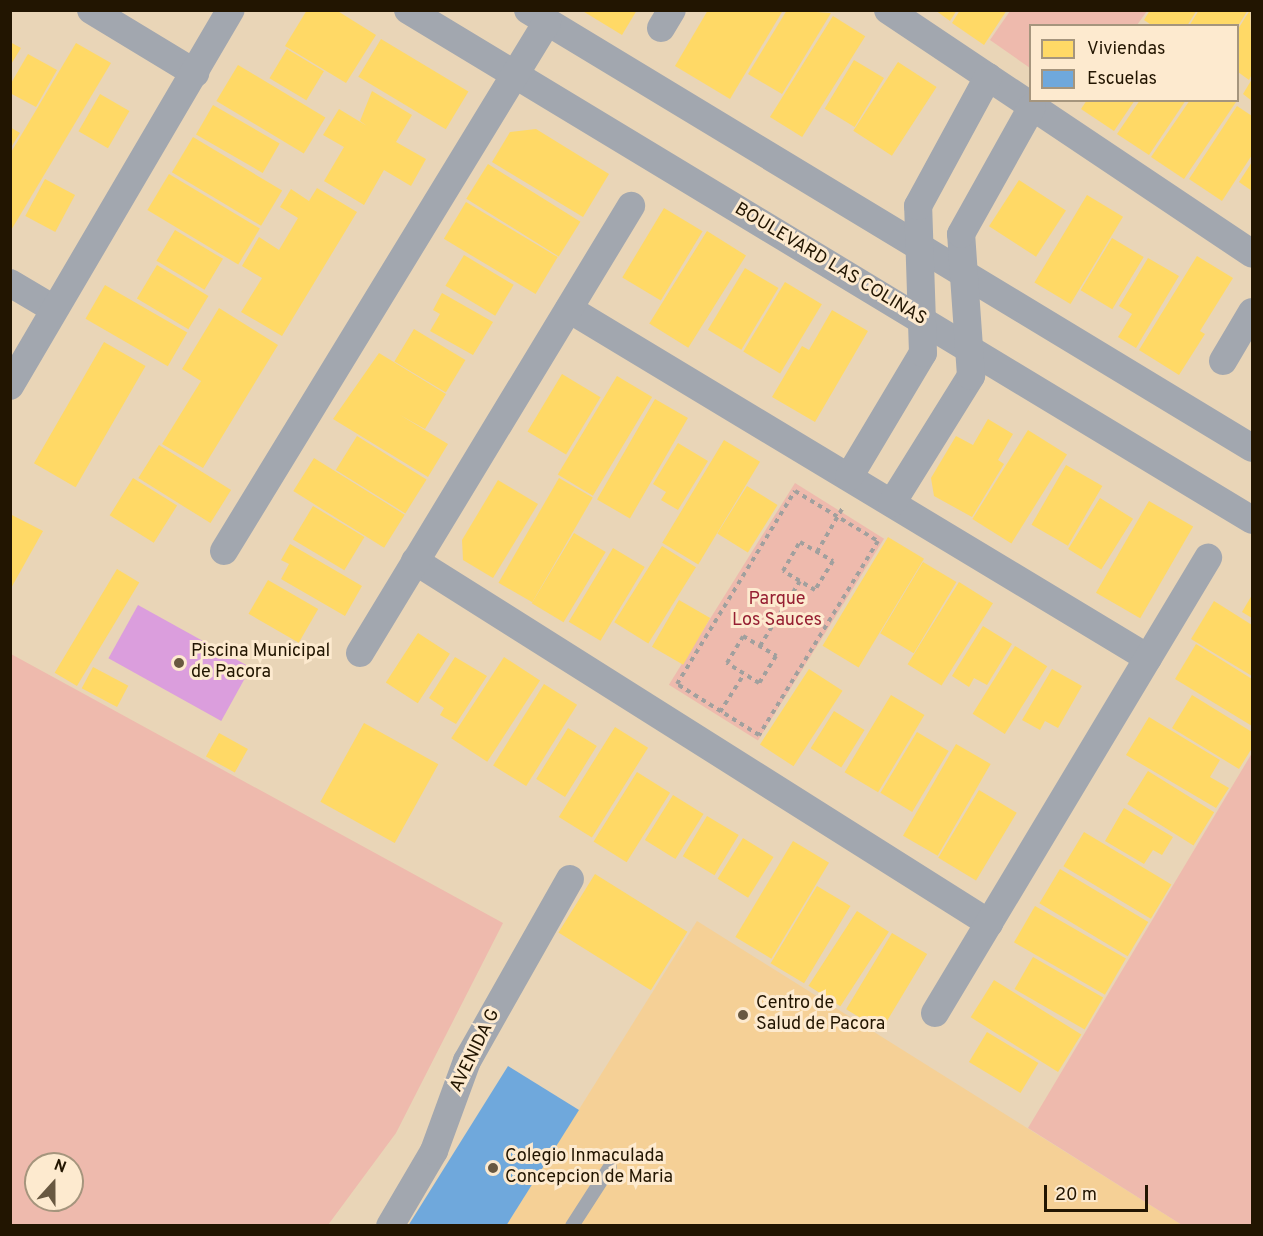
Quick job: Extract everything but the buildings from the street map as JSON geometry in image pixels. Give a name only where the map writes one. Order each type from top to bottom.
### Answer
[{"type":"street","points":[[91,10],[195,73]]},
{"type":"street","points":[[10,386],[231,10]]},
{"type":"street","name":"BOULEVARD LAS COLINAS","points":[[408,10],[1252,520]]},
{"type":"street","points":[[888,10],[1252,254]]},
{"type":"street","points":[[224,551],[514,75],[537,16],[1252,448]]},
{"type":"street","points":[[853,480],[923,353],[920,320],[918,206],[988,77]]},
{"type":"street","points":[[892,503],[970,376],[961,234],[1032,107]]},
{"type":"street","points":[[360,653],[631,206]]},
{"type":"street","points":[[10,283],[54,309]]},
{"type":"street","points":[[569,309],[1148,658]]},
{"type":"street","points":[[1223,361],[1252,312]]},
{"type":"street","points":[[935,1013],[1208,558]]},
{"type":"street","points":[[415,561],[989,923]]},
{"type":"street","name":"AVENIDA G","points":[[390,1226],[434,1151],[467,1061],[570,879]]},
{"type":"lane","points":[[572,1226],[610,1167]]},
{"type":"path","points":[[817,552],[838,517],[853,480]]},
{"type":"path","points":[[795,490],[838,517],[878,541],[759,735],[677,684],[795,490]]},
{"type":"path","points":[[800,542],[817,552],[833,561],[815,590],[783,571],[800,542]]},
{"type":"path","points":[[760,646],[800,581]]},
{"type":"path","points":[[743,636],[760,646],[776,656],[759,683],[727,663],[743,636]]},
{"type":"path","points":[[702,743],[744,674]]},
{"type":"shaded area","name":"Piscina Municipal de Pacora","points":[[138,605],[251,668],[221,721],[108,658]]},
{"type":"shaded area","name":"Centro de Salud de Pacora","points":[[697,921],[1182,1225],[506,1226]]},
{"type":"green space","points":[[1010,10],[1147,11],[1138,24],[1029,24],[1029,67],[990,40]]},
{"type":"green space","name":"Parque Los Sauces","points":[[795,483],[884,539],[758,740],[669,685]]},
{"type":"green space","points":[[11,654],[503,923],[396,1133],[328,1225],[11,1225]]},
{"type":"green space","points":[[1252,753],[1252,1225],[1182,1225],[1028,1128]]},
{"type":"place","name":"Piscina Municipal de Pacora","points":[[179,663]]},
{"type":"place","name":"Centro de Salud de Pacora","points":[[743,1015]]},
{"type":"place","name":"Colegio Inmaculada Concepcion de Maria","points":[[493,1168]]}]
